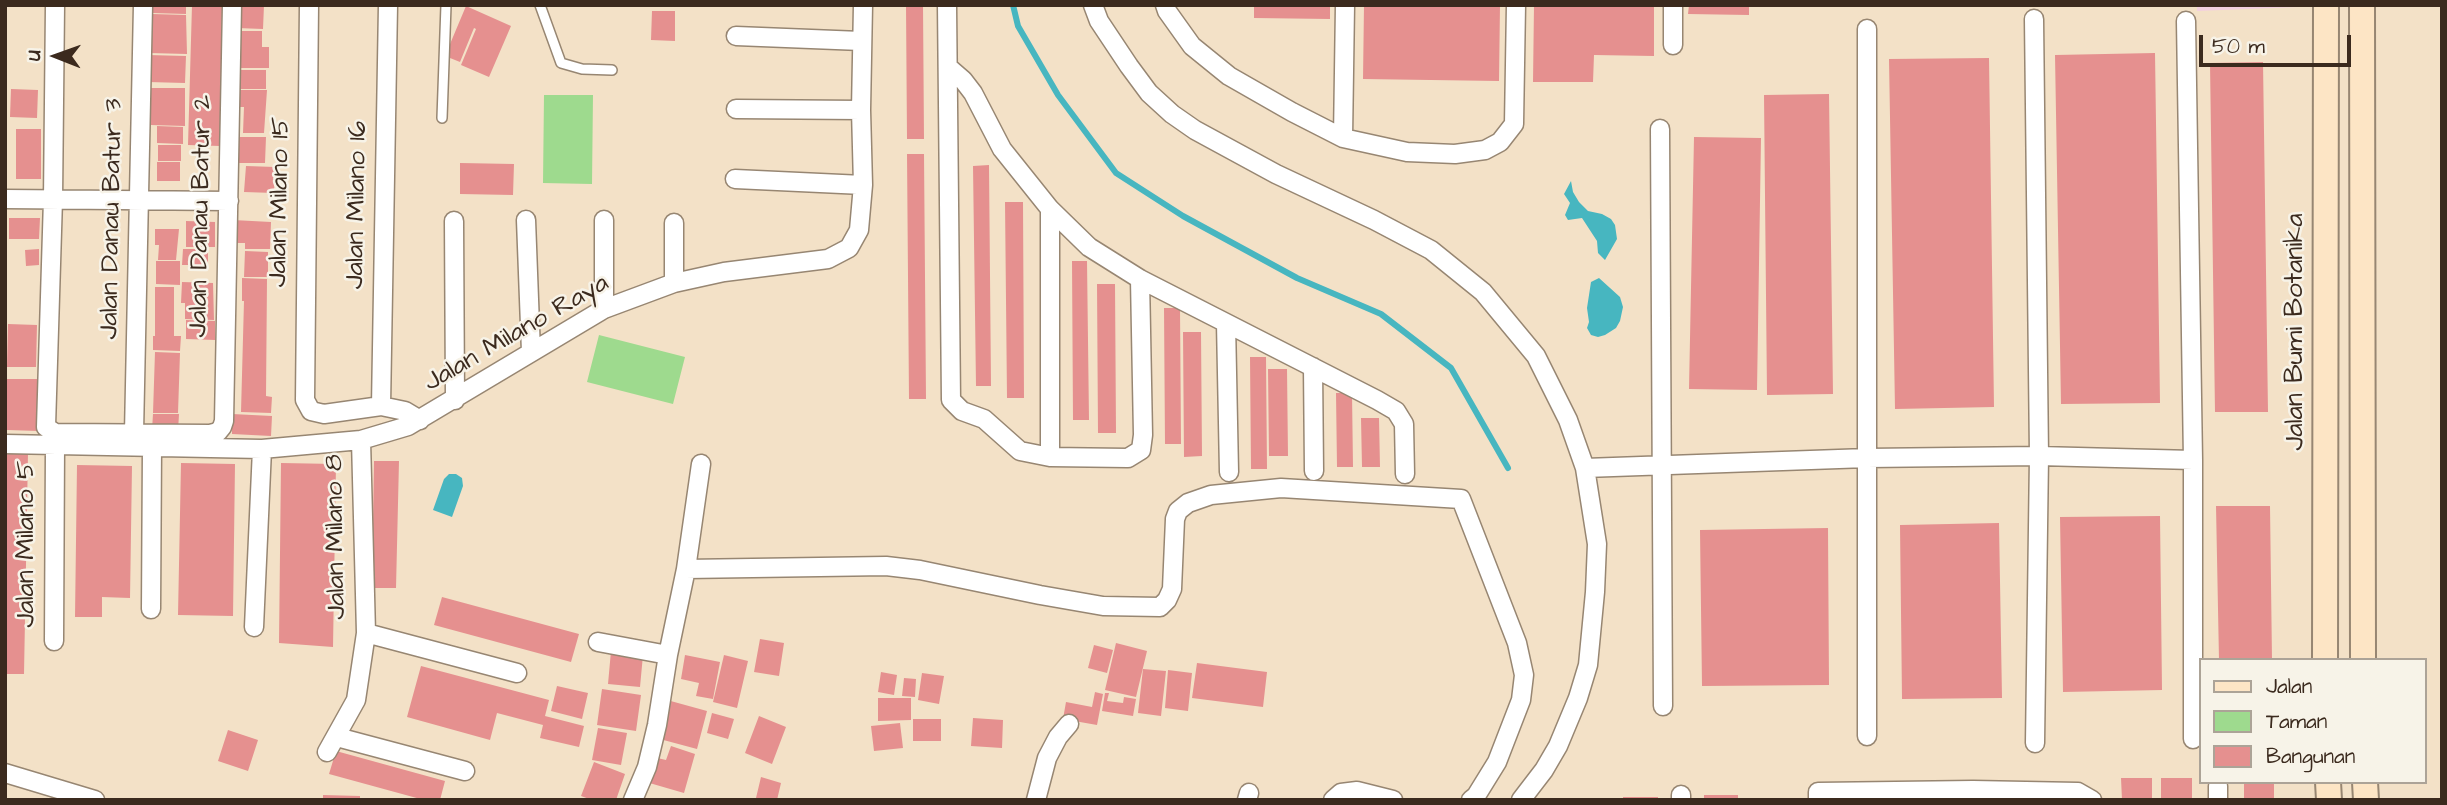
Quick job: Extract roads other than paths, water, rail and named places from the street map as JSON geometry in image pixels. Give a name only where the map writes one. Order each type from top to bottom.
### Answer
[{"type":"main road","name":"Jalan Bumi Botanika","points":[[2325,650],[2326,5]]},
{"type":"main road","points":[[2325,650],[2363,650],[2362,5]]},
{"type":"street","points":[[55,5],[53,199],[46,427],[55,433],[134,433]]},
{"type":"street","name":"Jalan Danau Batur 3","points":[[134,433],[143,5]]},
{"type":"street","name":"Jalan Danau Batur 2","points":[[134,433],[211,434],[222,427],[232,5]]},
{"type":"street","name":"Jalan Milano 15","points":[[309,5],[305,400],[311,411],[324,415],[381,406]]},
{"type":"street","name":"Jalan Milano 16","points":[[381,406],[388,5]]},
{"type":"street","name":"Jalan Milano Raya","points":[[5,444],[262,449],[362,440],[420,420],[604,309],[674,283],[724,272],[828,259],[849,248],[859,230],[863,185],[863,5]]},
{"type":"street","points":[[947,5],[951,400],[962,411],[984,419],[1020,451],[1050,457],[1128,458],[1141,450],[1140,279]]},
{"type":"street","points":[[1093,5],[1099,21],[1129,66],[1149,93],[1172,114],[1195,130],[1276,174],[1431,250],[1483,292],[1536,356],[1568,420],[1585,468],[1597,544],[1588,665],[1558,746],[1521,800]]},
{"type":"street","points":[[1165,5],[1192,46],[1229,76],[1343,138],[1408,152],[1455,155],[1485,150],[1500,142],[1514,124],[1516,5]]},
{"type":"street","points":[[1343,138],[1345,5]]},
{"type":"street","points":[[1673,5],[1673,45]]},
{"type":"street","points":[[2034,19],[2039,456],[2035,743]]},
{"type":"street","points":[[2186,22],[2193,460],[2193,739]]},
{"type":"street","points":[[1867,29],[1867,736]]},
{"type":"street","points":[[736,36],[861,41]]},
{"type":"street","points":[[948,67],[973,93],[1002,149],[1050,209],[1089,247],[1140,279],[1396,411],[1404,424],[1405,474]]},
{"type":"street","points":[[736,109],[861,110]]},
{"type":"street","points":[[1660,129],[1663,706]]},
{"type":"street","points":[[735,179],[863,185]]},
{"type":"street","points":[[5,199],[229,201]]},
{"type":"street","points":[[1050,209],[1050,457]]},
{"type":"street","points":[[526,220],[531,352]]},
{"type":"street","points":[[604,220],[604,309]]},
{"type":"street","points":[[454,221],[455,400]]},
{"type":"street","points":[[674,223],[674,283]]},
{"type":"street","points":[[1226,323],[1229,472]]},
{"type":"street","points":[[1313,367],[1314,471]]},
{"type":"street","points":[[381,406],[405,411],[420,420]]},
{"type":"street","name":"Jalan Milano 8","points":[[362,440],[366,633],[356,700],[332,744],[465,771]]},
{"type":"street","name":"Jalan Milano 5","points":[[54,641],[55,446]]},
{"type":"street","points":[[151,609],[152,447]]},
{"type":"street","points":[[254,627],[262,449]]},
{"type":"street","points":[[1585,468],[1867,458],[2039,456],[2193,460]]},
{"type":"street","points":[[633,800],[647,766],[657,725],[702,464]]},
{"type":"street","points":[[686,569],[886,566],[920,570],[1103,606],[1160,607],[1172,589],[1175,519],[1178,511],[1188,503],[1211,495],[1281,488],[1461,499],[1517,643],[1524,675],[1521,700],[1497,762],[1471,800]]},
{"type":"street","name":"Jalan Milano 8","points":[[366,633],[517,673]]},
{"type":"street","points":[[598,642],[668,655]]},
{"type":"street","points":[[1036,800],[1047,758],[1058,737],[1069,724]]},
{"type":"street","points":[[5,773],[95,800]]},
{"type":"street","points":[[1333,800],[1342,793],[1357,791],[1393,800]]},
{"type":"street","points":[[1818,796],[2078,792],[2092,800]]},
{"type":"lane","points":[[442,118],[446,5]]},
{"type":"lane","points":[[540,5],[561,63],[582,69],[612,70]]},
{"type":"water","points":[[1571,181],[1573,192],[1588,211],[1602,214],[1615,225],[1617,239],[1605,260],[1598,253],[1597,241],[1582,218],[1568,220],[1565,215],[1570,203],[1564,194]]},
{"type":"water","points":[[1599,278],[1620,297],[1623,307],[1616,328],[1598,337],[1591,335],[1587,328],[1587,308],[1591,282]]},
{"type":"water","points":[[449,474],[462,478],[463,486],[452,517],[433,510],[444,479]]},
{"type":"waterway","points":[[1013,5],[1018,26],[1058,95],[1116,173],[1183,216],[1297,278],[1381,314],[1451,368],[1508,468]]}]
